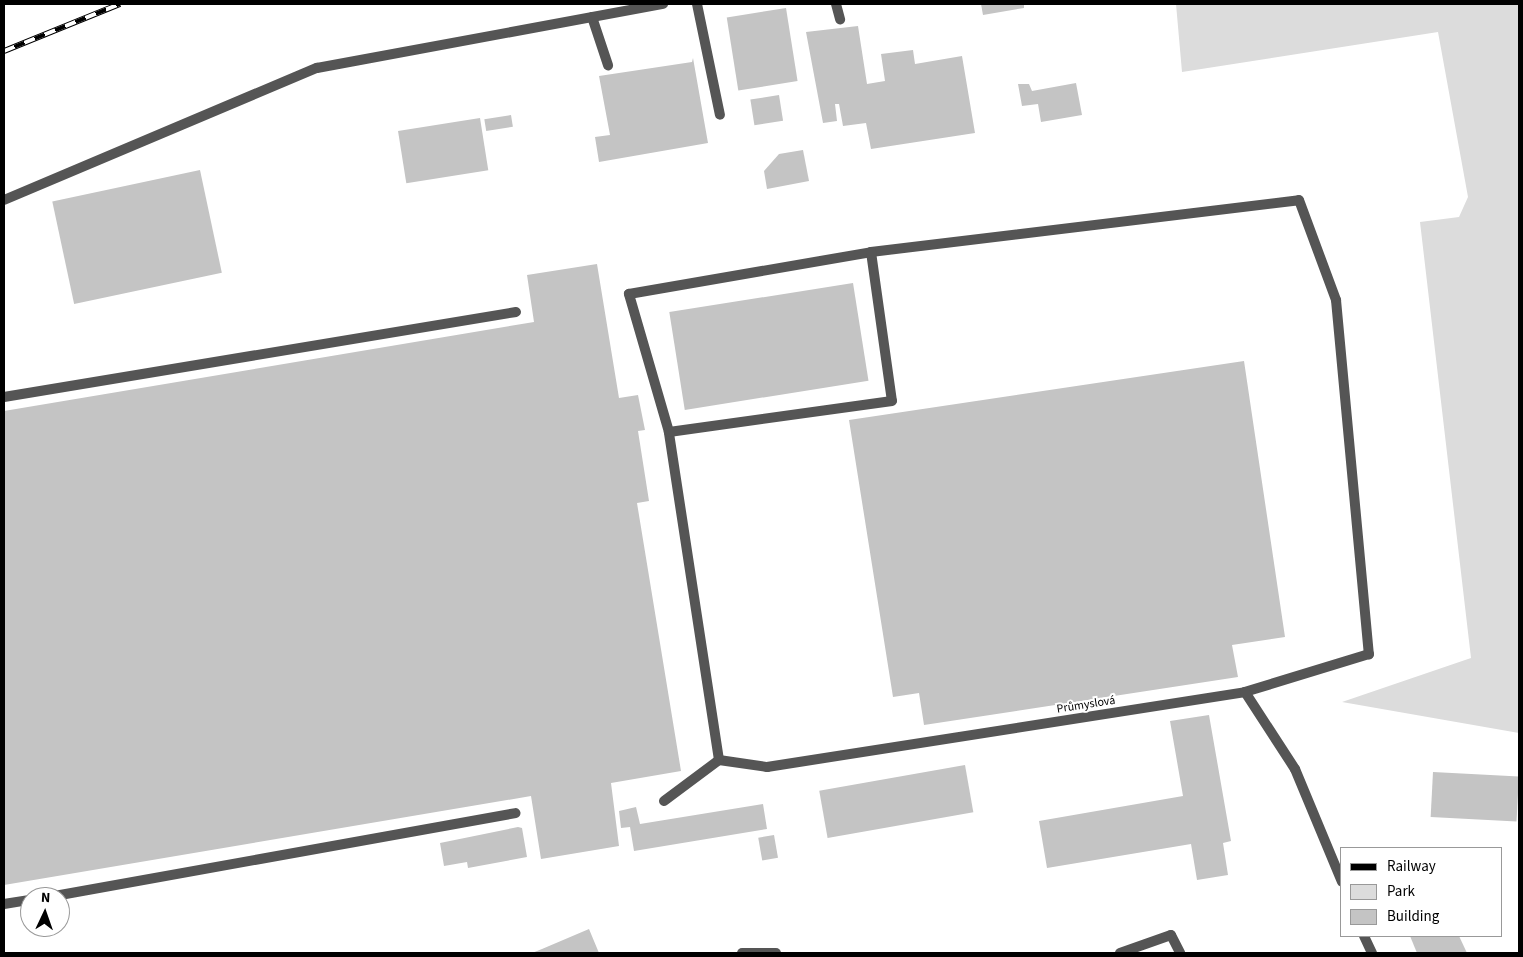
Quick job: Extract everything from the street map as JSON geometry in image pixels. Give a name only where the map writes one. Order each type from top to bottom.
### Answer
[{"type":"lane","points":[[4,200],[317,68],[664,4]]},
{"type":"lane","points":[[697,4],[720,115]]},
{"type":"lane","points":[[836,4],[840,19]]},
{"type":"lane","points":[[592,17],[608,65]]},
{"type":"lane","name":"Průmyslová","points":[[719,760],[767,767],[1245,692],[1369,654],[1336,300],[1299,200],[871,252]]},
{"type":"lane","points":[[664,800],[719,760],[669,432],[628,294],[871,252],[892,401],[669,432]]},
{"type":"lane","points":[[4,397],[516,312]]},
{"type":"lane","points":[[1245,692],[1295,770],[1340,877]]},
{"type":"lane","points":[[70,893],[516,813]]},
{"type":"lane","points":[[4,904],[20,902]]},
{"type":"lane","points":[[1120,953],[1171,935],[1180,953]]},
{"type":"lane","points":[[1364,937],[1372,953]]},
{"type":"lane","points":[[742,953],[776,953]]},
{"type":"green space","points":[[1176,4],[1519,4],[1519,733],[1342,702],[1471,658],[1420,222],[1459,217],[1468,197],[1438,32],[1182,72]]},
{"type":"building","points":[[981,4],[1024,4],[1024,8],[983,15]]},
{"type":"building","points":[[786,8],[798,81],[738,90],[727,17]]},
{"type":"building","points":[[858,26],[867,84],[885,81],[881,54],[913,50],[915,64],[962,56],[975,133],[871,149],[866,123],[843,126],[839,104],[835,104],[837,121],[823,123],[806,32]]},
{"type":"building","points":[[693,58],[708,143],[599,162],[595,137],[610,135],[599,76],[692,62]]},
{"type":"building","points":[[1076,83],[1082,115],[1041,122],[1038,104],[1022,106],[1018,84],[1029,84],[1032,91]]},
{"type":"building","points":[[779,95],[783,121],[754,125],[750,100]]},
{"type":"building","points":[[511,115],[513,127],[486,131],[484,119]]},
{"type":"building","points":[[480,118],[488,170],[406,183],[398,131]]},
{"type":"building","points":[[803,150],[809,181],[767,189],[764,171],[779,154]]},
{"type":"building","points":[[200,170],[222,273],[74,304],[52,201]]},
{"type":"building","points":[[597,264],[619,398],[638,395],[645,430],[638,431],[649,501],[637,503],[681,771],[611,783],[619,846],[541,859],[531,796],[4,885],[4,411],[534,322],[527,275]]},
{"type":"building","points":[[853,283],[868,381],[685,410],[669,312]]},
{"type":"building","points":[[1244,361],[1285,637],[1232,645],[1238,677],[924,725],[919,693],[893,697],[849,420]]},
{"type":"building","points":[[1209,715],[1231,841],[1223,843],[1228,875],[1197,880],[1191,844],[1047,868],[1039,821],[1183,796],[1170,721]]},
{"type":"building","points":[[965,765],[973,812],[828,838],[819,791]]},
{"type":"building","points":[[1433,772],[1519,777],[1517,821],[1431,817]]},
{"type":"building","points":[[763,804],[767,829],[634,851],[630,827],[621,828],[619,811],[636,807],[640,824]]},
{"type":"building","points":[[518,827],[522,828],[527,857],[468,868],[467,862],[444,866],[440,843]]},
{"type":"building","points":[[774,835],[778,858],[762,860],[758,838]]},
{"type":"building","points":[[589,929],[599,953],[532,953],[542,949]]},
{"type":"building","points":[[1410,937],[1459,937],[1467,953],[1417,953]]},
{"type":"railway","points":[[4,51],[120,4]]}]
